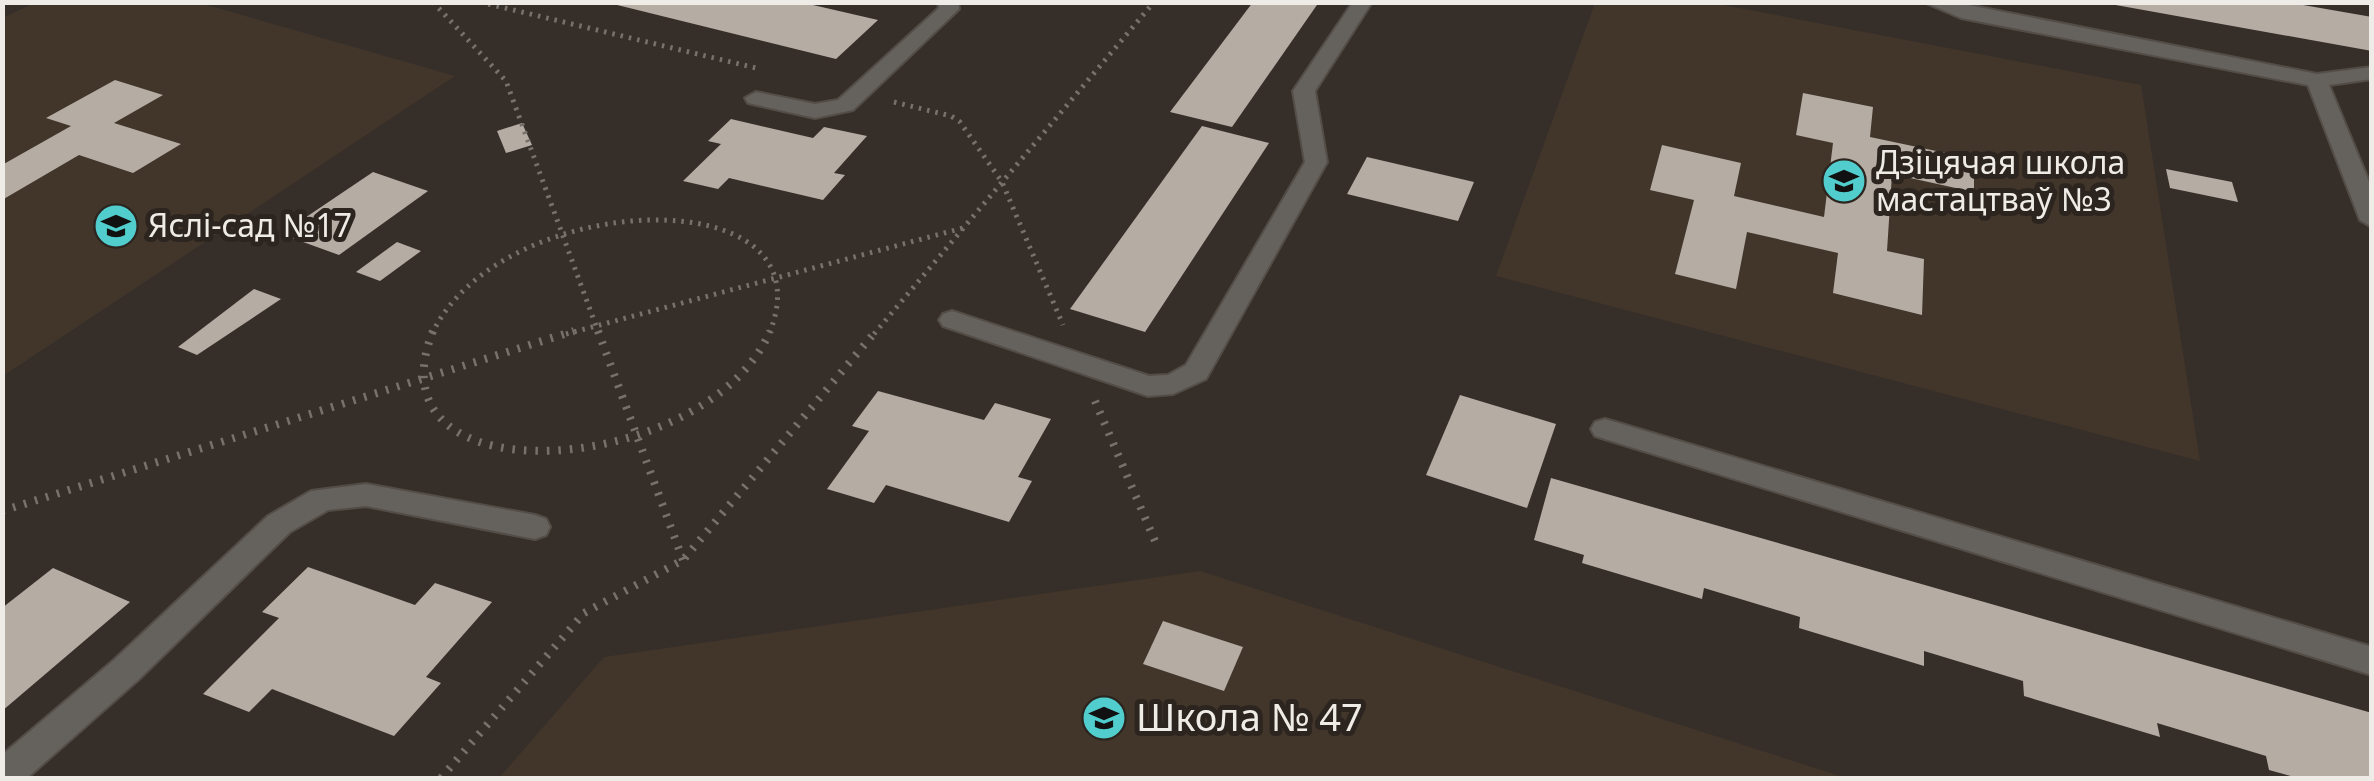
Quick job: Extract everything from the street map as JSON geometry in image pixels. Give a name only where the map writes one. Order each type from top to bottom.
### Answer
[{"type":"lane","points":[[756,98],[816,111],[845,105],[949,10],[948,2]]},
{"type":"lane","points":[[952,320],[1148,386],[1174,384],[1196,372],[1316,162],[1304,90],[1362,2]]},
{"type":"lane","points":[[1933,2],[1961,12],[2317,80],[2372,73]]},
{"type":"lane","points":[[2317,80],[2372,220]]},
{"type":"lane","points":[[1605,428],[2372,661]]},
{"type":"lane","points":[[2,778],[126,670],[279,524],[322,499],[366,495],[534,527]]},
{"type":"path","points":[[433,2],[498,68],[506,82],[683,560]]},
{"type":"path","points":[[480,2],[764,70]]},
{"type":"path","points":[[441,778],[584,613],[683,560],[1154,2]]},
{"type":"path","points":[[859,93],[951,116],[960,122],[1002,182],[1155,541]]},
{"type":"path","points":[[616,220],[686,221],[717,228],[754,248],[774,277],[778,310],[765,346],[735,382],[690,414],[636,438],[558,453],[488,446],[439,418],[420,377],[428,334],[458,293],[504,258],[560,233],[616,220]]},
{"type":"path","points":[[2,511],[594,325],[964,228]]},
{"type":"shaded area","name":"Яслі-сад №17","points":[[34,3],[200,3],[455,76],[3,376],[3,18]]},
{"type":"shaded area","name":"Дзіцячая школа мастацтваў №3","points":[[1595,3],[1713,3],[2141,85],[2200,461],[1496,276]]},
{"type":"shaded area","name":"Школа № 47","points":[[1200,571],[1846,778],[499,778],[604,657]]},
{"type":"building","points":[[605,2],[800,2],[878,20],[836,59]]},
{"type":"building","points":[[1253,2],[1319,2],[1232,127],[1170,112]]},
{"type":"building","points":[[2099,2],[2286,2],[2372,17],[2372,51]]},
{"type":"building","points":[[115,80],[163,95],[114,123],[181,144],[133,173],[79,155],[2,200],[2,165],[71,126],[46,118]]},
{"type":"building","points":[[1803,93],[1873,107],[1870,137],[1974,159],[1974,192],[1892,174],[1887,251],[1924,259],[1922,315],[1833,293],[1838,253],[1747,232],[1736,289],[1675,274],[1694,200],[1650,190],[1662,145],[1741,163],[1734,196],[1824,217],[1833,143],[1796,135]]},
{"type":"building","points":[[731,119],[813,138],[824,127],[867,136],[834,173],[845,175],[823,200],[729,178],[718,189],[683,181],[721,144],[708,141]]},
{"type":"building","points":[[522,123],[532,145],[506,153],[497,131]]},
{"type":"building","points":[[1202,126],[1269,143],[1145,332],[1070,309]]},
{"type":"building","points":[[1367,157],[1474,182],[1458,221],[1347,194]]},
{"type":"building","points":[[2166,169],[2232,182],[2238,202],[2170,188]]},
{"type":"building","points":[[373,172],[428,191],[339,255],[281,234]]},
{"type":"building","points":[[397,242],[421,251],[380,281],[356,272]]},
{"type":"building","points":[[254,289],[281,299],[197,355],[178,347]]},
{"type":"building","points":[[878,391],[984,420],[995,403],[1051,419],[1018,477],[1032,481],[1009,522],[886,485],[874,503],[827,489],[869,431],[852,426]]},
{"type":"building","points":[[1460,395],[1556,424],[1527,508],[1426,475]]},
{"type":"building","points":[[1551,478],[2372,713],[2372,778],[2298,778],[2269,770],[2266,756],[2157,723],[2160,737],[2024,696],[2023,681],[1924,651],[1924,666],[1799,628],[1800,617],[1704,588],[1702,599],[1582,563],[1584,555],[1534,540]]},
{"type":"building","points":[[308,567],[415,605],[435,583],[492,602],[426,677],[441,683],[394,736],[272,689],[249,712],[203,694],[279,618],[262,612]]},
{"type":"building","points":[[53,568],[130,602],[2,711],[2,608]]},
{"type":"building","points":[[1163,621],[1243,647],[1224,691],[1143,664]]},
{"type":"place","name":"Дзіцячая школа мастацтваў №3","points":[[1844,181]]},
{"type":"place","name":"Яслі-сад №17","points":[[116,226]]},
{"type":"place","name":"Школа № 47","points":[[1104,718]]}]
